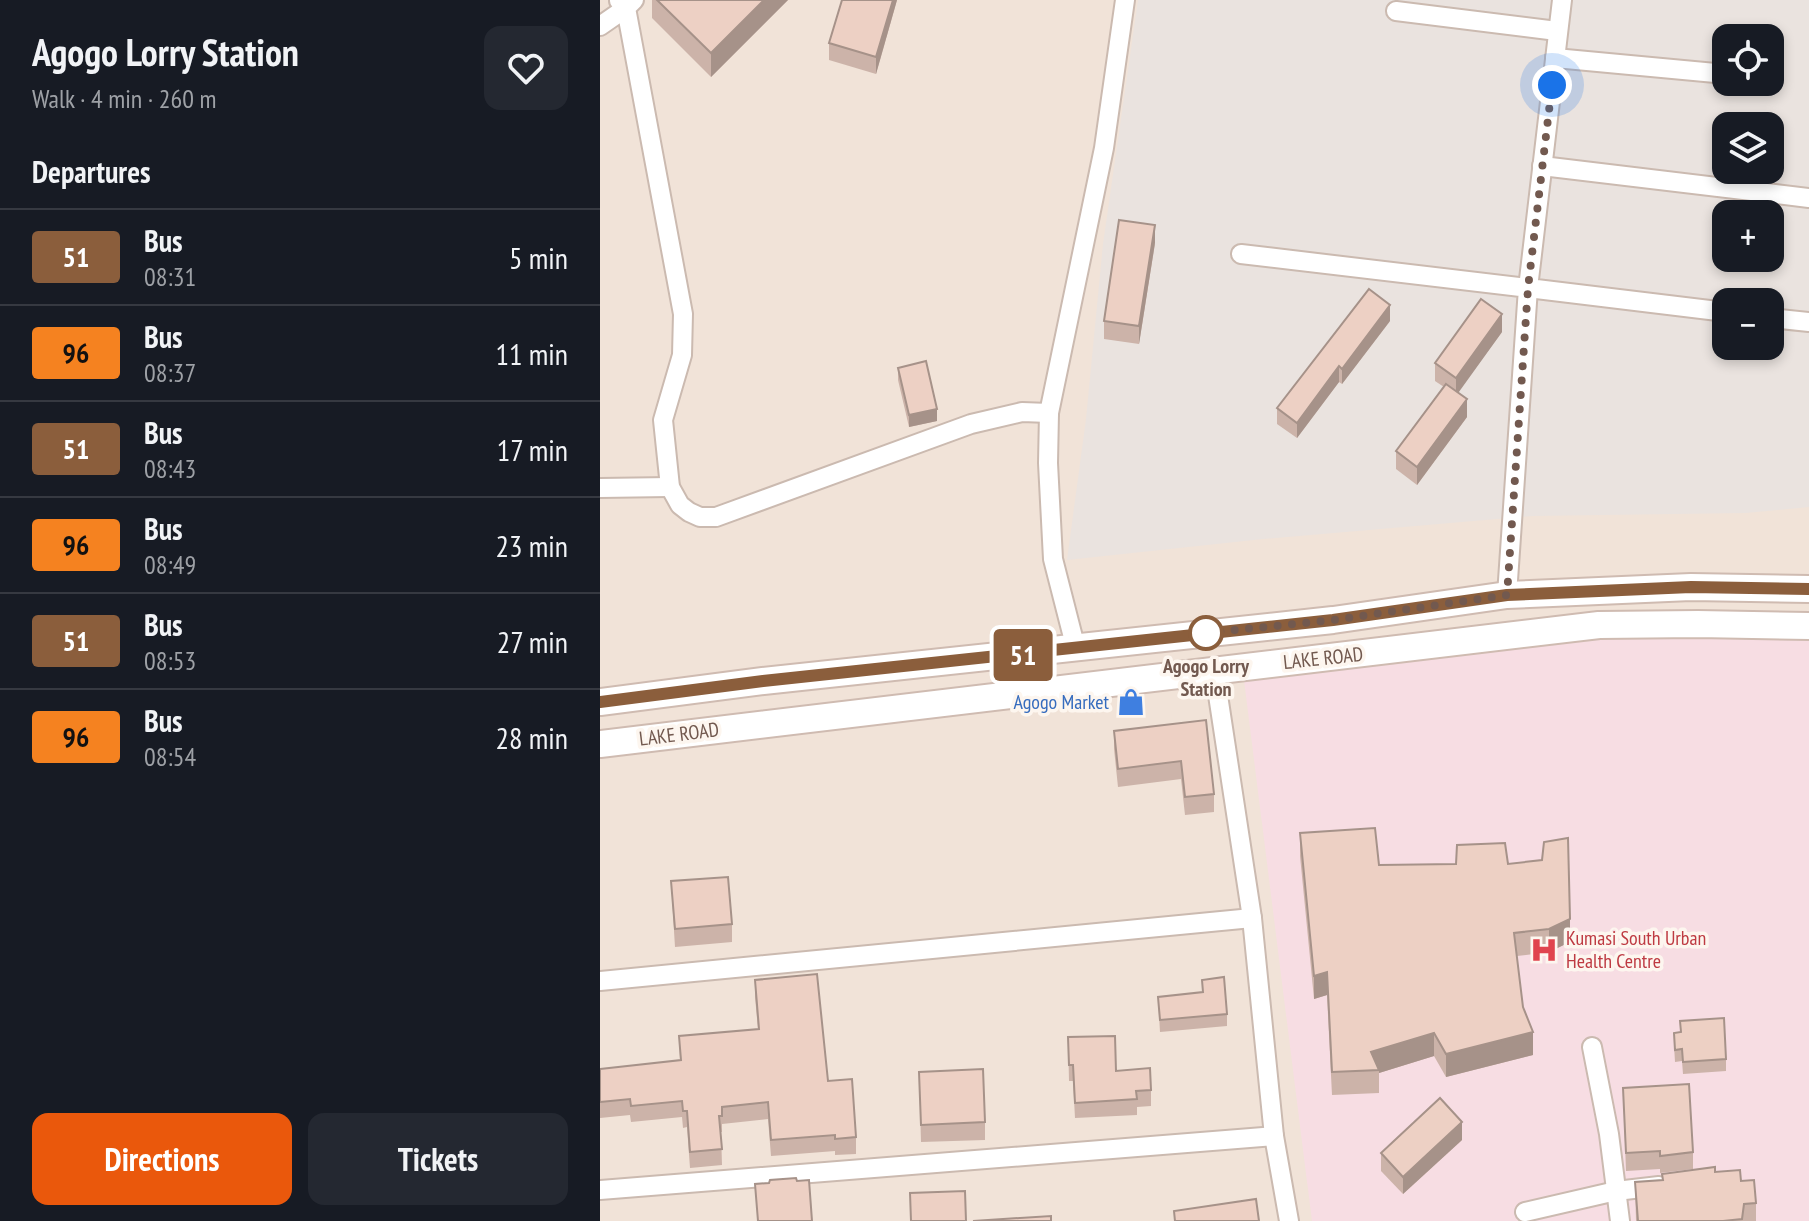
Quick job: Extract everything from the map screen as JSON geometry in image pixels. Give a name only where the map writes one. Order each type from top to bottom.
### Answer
[{"type":"main road","name":"LAKE ROAD","points":[[600,702],[763,681],[1333,620],[1507,595],[1691,587],[1809,589]]},
{"type":"main road","name":"LAKE ROAD","points":[[600,744],[1599,625],[1809,626]]},
{"type":"street","points":[[1076,649],[1053,559],[1049,413],[1104,148],[1125,0]]},
{"type":"street","points":[[1507,595],[1528,288],[1562,0]]},
{"type":"street","points":[[626,3],[683,314],[682,355],[663,420],[670,487],[680,505],[700,517],[716,517],[971,424],[1022,412],[1049,413]]},
{"type":"street","points":[[600,26],[626,3]]},
{"type":"street","points":[[1396,11],[1557,31]]},
{"type":"street","points":[[1555,58],[1712,73]]},
{"type":"street","points":[[1542,166],[1809,198]]},
{"type":"street","points":[[1241,254],[1712,310]]},
{"type":"street","points":[[1784,319],[1809,322]]},
{"type":"street","points":[[600,488],[670,487]]},
{"type":"street","points":[[1214,669],[1252,918],[1274,1136],[1289,1221]]},
{"type":"street","points":[[600,981],[1252,918]]},
{"type":"street","points":[[1592,1047],[1609,1134],[1620,1221]]},
{"type":"street","points":[[600,1190],[1274,1136]]},
{"type":"street","points":[[1525,1212],[1616,1191],[1672,1184]]},
{"type":"shaded area","points":[[600,0],[1809,0],[1809,1221],[600,1221]]},
{"type":"shaded area","points":[[1138,0],[1809,0],[1809,507],[1746,513],[1532,516],[1263,539],[1067,560],[1086,419],[1103,244]]},
{"type":"shaded area","name":"Kumasi South Urban Health Centre","points":[[1635,625],[1809,629],[1809,1221],[1312,1221],[1244,680]]},
{"type":"building","points":[[657,0],[764,0],[711,53]]},
{"type":"building","points":[[842,0],[893,0],[876,57],[829,43]]},
{"type":"building","points":[[1119,220],[1155,225],[1139,326],[1104,321]]},
{"type":"building","points":[[1369,289],[1390,305],[1297,423],[1277,408]]},
{"type":"building","points":[[1481,299],[1502,314],[1456,378],[1435,363]]},
{"type":"building","points":[[926,361],[937,409],[909,415],[898,368]]},
{"type":"building","points":[[1446,384],[1467,399],[1417,467],[1396,451]]},
{"type":"building","points":[[1206,720],[1214,794],[1185,797],[1181,761],[1118,769],[1114,731]]},
{"type":"building","points":[[1375,828],[1379,865],[1456,864],[1457,845],[1505,843],[1508,864],[1542,860],[1544,842],[1568,838],[1570,919],[1549,929],[1514,933],[1523,1007],[1533,1032],[1446,1054],[1434,1033],[1371,1052],[1379,1070],[1332,1072],[1327,972],[1314,976],[1300,833]]},
{"type":"building","points":[[728,877],[732,924],[675,929],[671,881]]},
{"type":"building","points":[[817,974],[828,1081],[852,1079],[856,1137],[835,1139],[835,1135],[771,1140],[768,1102],[722,1107],[722,1116],[719,1116],[722,1149],[690,1152],[687,1111],[683,1111],[682,1101],[631,1106],[630,1099],[600,1102],[600,1069],[681,1060],[679,1036],[759,1029],[755,980]]},
{"type":"building","points":[[1224,977],[1227,1014],[1160,1020],[1158,997],[1203,992],[1202,980]]},
{"type":"building","points":[[1724,1018],[1726,1059],[1683,1062],[1682,1049],[1675,1050],[1674,1033],[1681,1032],[1680,1021]]},
{"type":"building","points":[[1115,1036],[1116,1071],[1150,1068],[1151,1090],[1136,1091],[1137,1099],[1075,1103],[1068,1037]]},
{"type":"building","points":[[983,1069],[985,1122],[921,1125],[919,1072]]},
{"type":"building","points":[[1689,1084],[1693,1152],[1660,1156],[1660,1151],[1626,1153],[1623,1088]]},
{"type":"building","points":[[1440,1098],[1462,1122],[1403,1177],[1381,1153]]},
{"type":"building","points":[[1715,1167],[1715,1172],[1740,1170],[1741,1181],[1754,1180],[1756,1203],[1744,1204],[1742,1219],[1638,1221],[1635,1182],[1663,1180],[1662,1174]]},
{"type":"building","points":[[796,1178],[797,1181],[809,1180],[812,1221],[758,1221],[755,1184]]},
{"type":"building","points":[[965,1191],[966,1221],[911,1221],[910,1193]]},
{"type":"building","points":[[1256,1199],[1259,1221],[1175,1221],[1174,1211]]},
{"type":"building","points":[[1051,1216],[1051,1221],[973,1221]]},
{"type":"bus line","name":"51","points":[[600,702],[763,681],[1333,620],[1507,595],[1691,587],[1809,589]]},
{"type":"place","name":"Agogo Lorry Station","points":[[1206,633]]},
{"type":"place","name":"Agogo Market","points":[[1131,702]]},
{"type":"place","name":"Kumasi South Urban Health Centre","points":[[1544,950]]},
{"type":"route","points":[[1206,633],[1333,620],[1507,595],[1528,288],[1552,85]]}]
